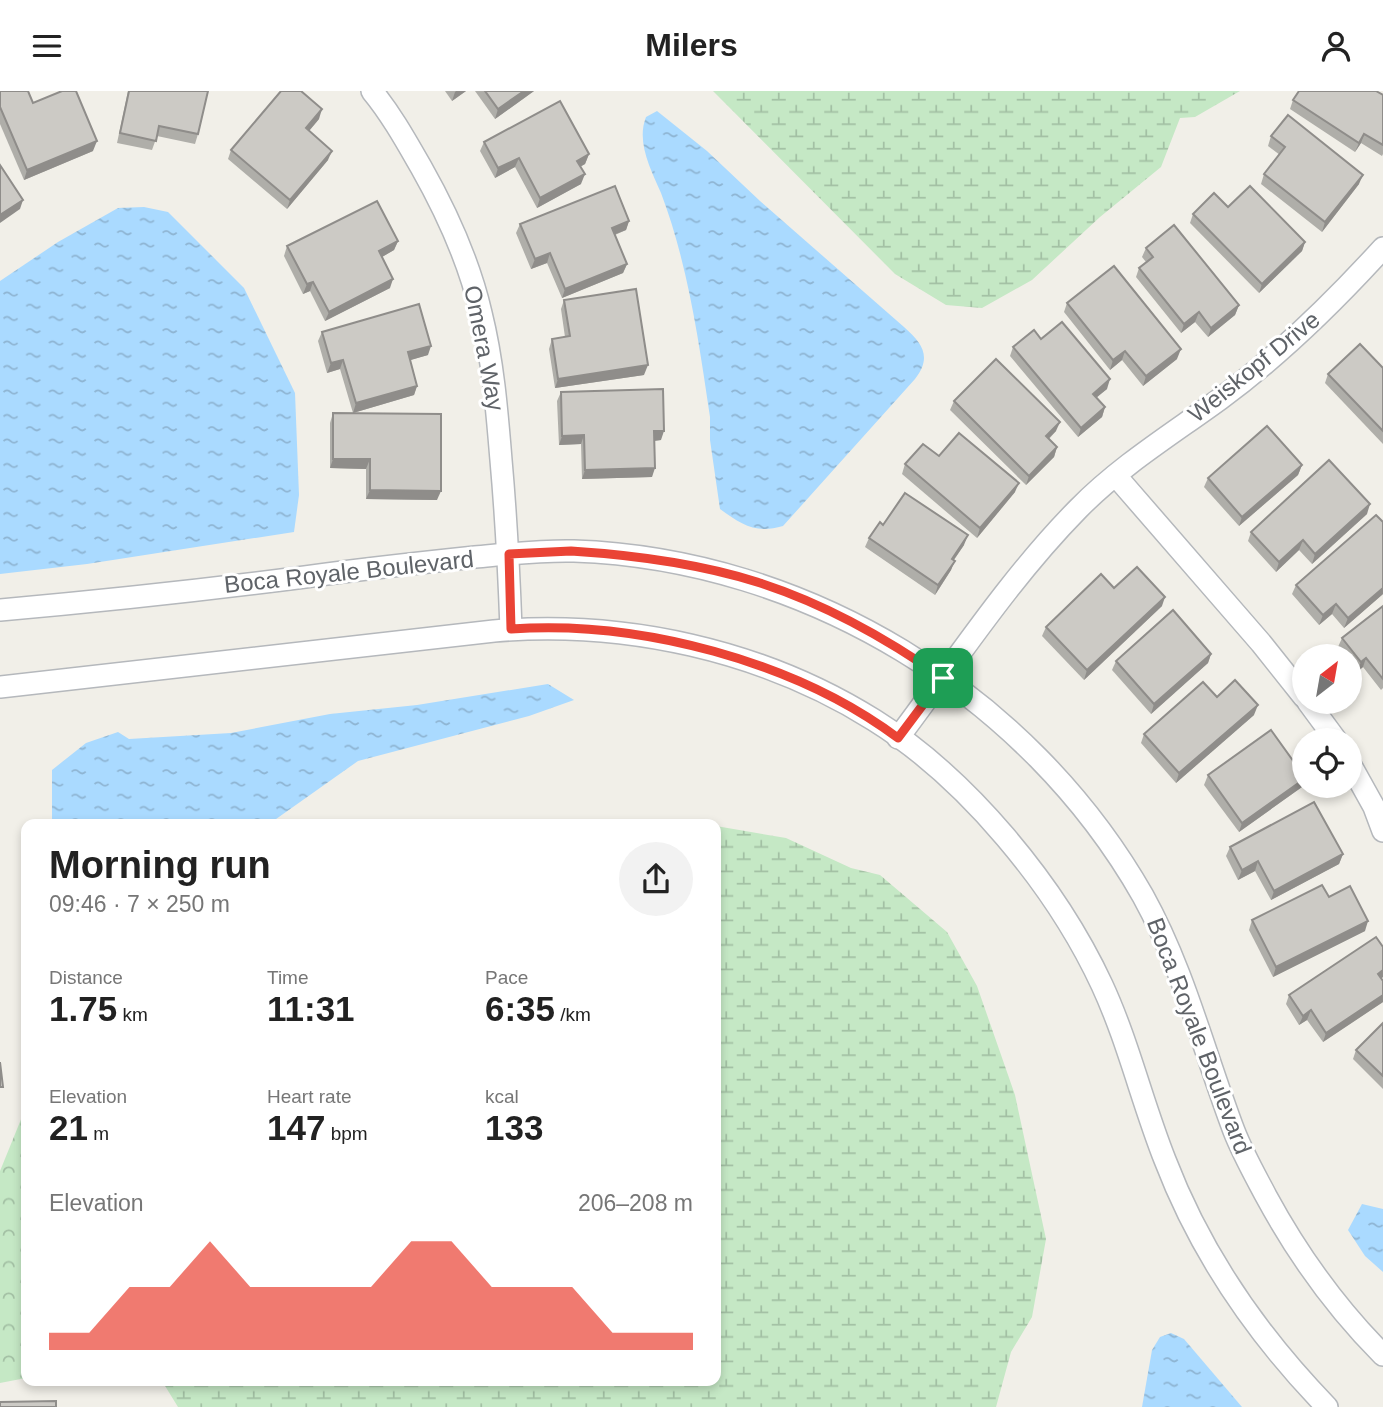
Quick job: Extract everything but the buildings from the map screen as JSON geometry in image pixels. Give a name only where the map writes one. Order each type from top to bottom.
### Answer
[{"type":"street","name":"Omera Way","points":[[372,91],[405,138],[449,221],[481,312],[491,358],[509,554],[511,629]]},
{"type":"street","name":"Weiskopf Drive","points":[[898,738],[1020,574],[1079,507],[1285,347],[1343,292],[1383,248]]},
{"type":"street","points":[[1116,476],[1292,682]]},
{"type":"street","name":"Boca Royale Boulevard","points":[[0,610],[509,554],[571,551],[661,560],[755,582],[836,614],[892,645],[943,678],[995,718],[1044,764],[1115,852],[1142,894],[1168,947],[1236,1135],[1268,1200],[1293,1245],[1321,1286],[1383,1355]]},
{"type":"street","points":[[0,687],[511,629],[599,630],[677,642],[757,666],[837,699],[876,721],[958,787],[1026,861],[1058,906],[1103,985],[1168,1169],[1204,1246],[1244,1311],[1273,1348],[1327,1407]]},
{"type":"street","points":[[1362,785],[1383,831]]},
{"type":"green space","points":[[713,91],[1240,91],[1195,117],[1180,118],[1161,167],[1100,217],[1032,280],[982,308],[946,305],[895,274]]},
{"type":"green space","points":[[721,827],[786,838],[851,868],[880,875],[947,932],[977,986],[1015,1095],[1046,1239],[1032,1317],[1011,1352],[996,1407],[178,1407],[165,1386],[721,1386]]},
{"type":"green space","points":[[21,1119],[21,1379],[0,1383],[0,1171]]},
{"type":"water","points":[[657,111],[707,151],[904,327],[923,351],[923,364],[915,379],[783,526],[765,529],[750,527],[720,509],[710,440],[710,417],[692,304],[670,220],[644,146],[643,127],[646,117]]},
{"type":"water","points":[[144,207],[168,212],[244,288],[295,393],[299,495],[294,532],[87,564],[0,574],[0,281],[58,242],[118,208]]},
{"type":"water","points":[[548,684],[574,700],[529,716],[358,761],[276,819],[52,819],[52,770],[86,743],[118,732],[129,739],[231,733],[330,714],[417,705]]},
{"type":"water","points":[[1362,1204],[1383,1209],[1383,1272],[1365,1256],[1348,1230]]},
{"type":"water","points":[[1171,1333],[1184,1339],[1242,1407],[1142,1407],[1152,1350],[1160,1337]]},
{"type":"route","points":[[571,551],[616,554],[661,560],[755,582],[825,609],[859,626],[943,678],[898,738],[876,721],[797,681],[677,642],[599,630],[511,629],[509,554],[571,551]]}]
